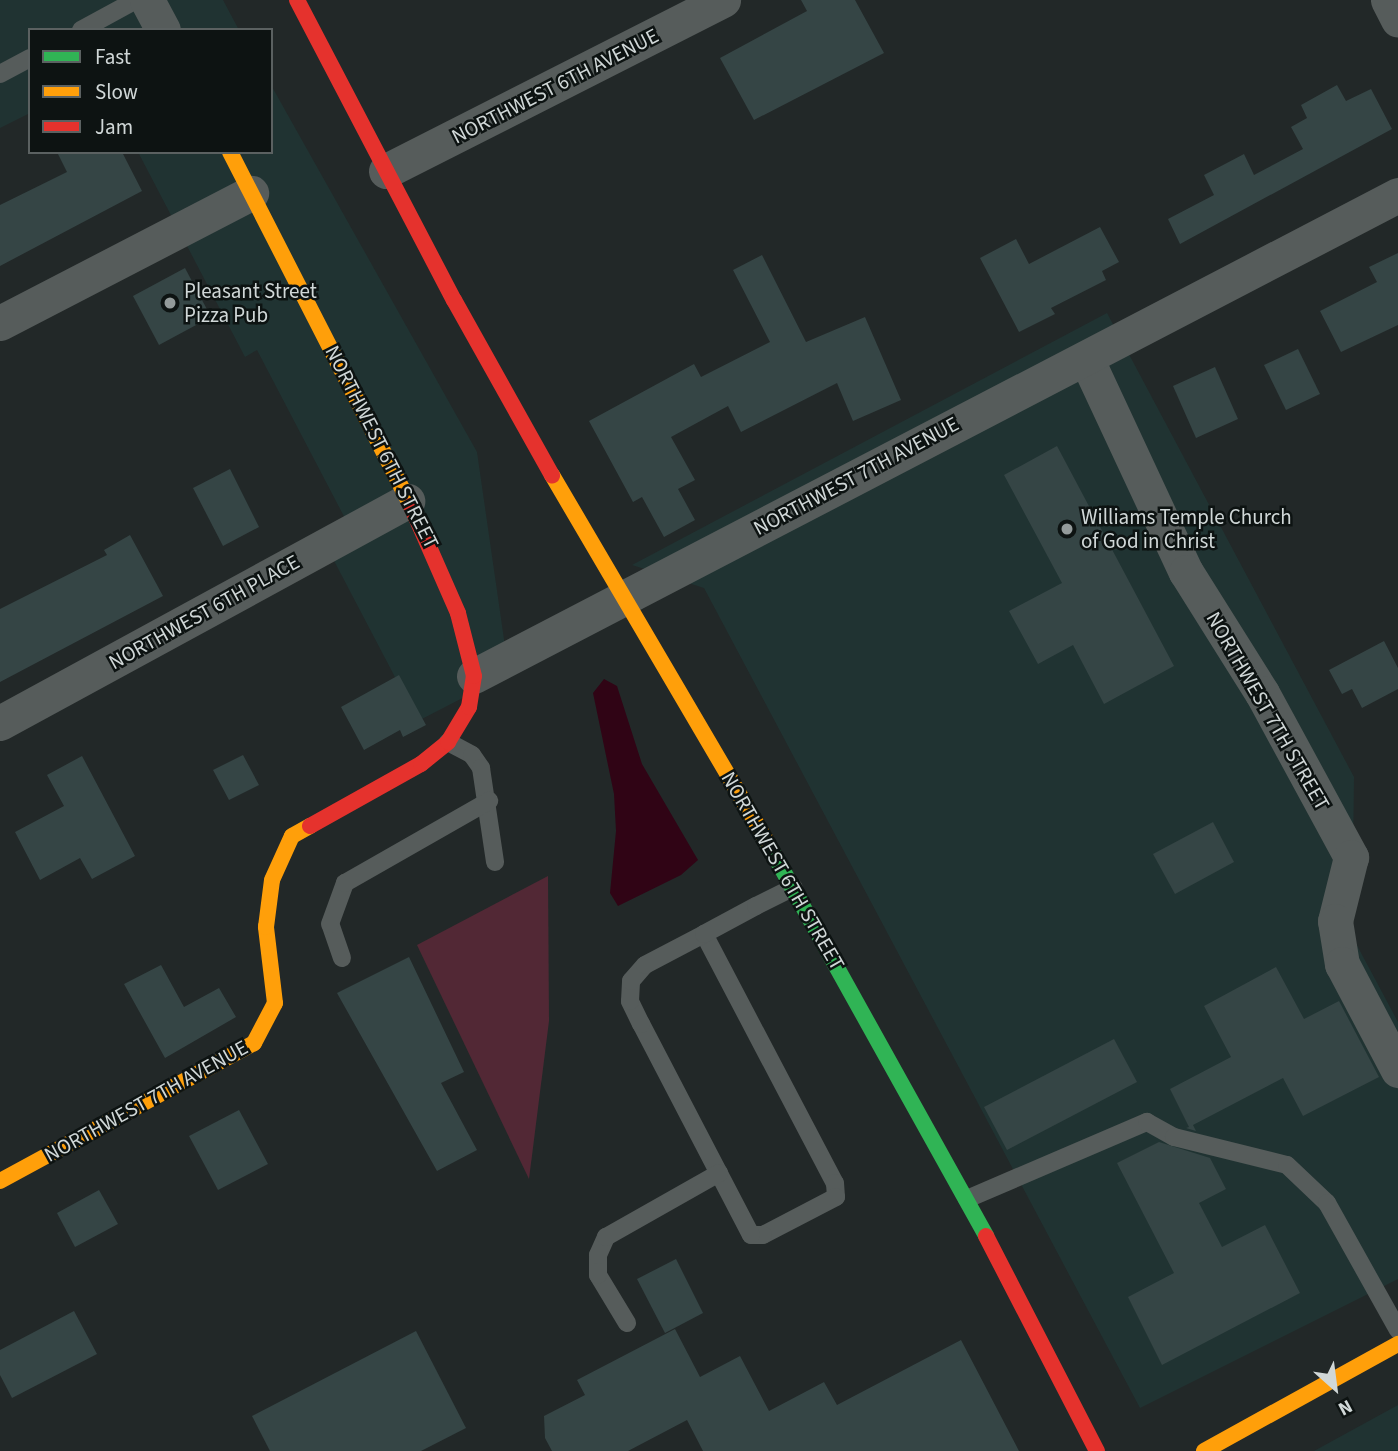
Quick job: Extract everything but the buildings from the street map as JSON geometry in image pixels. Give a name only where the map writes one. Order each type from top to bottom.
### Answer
[{"type":"street","points":[[147,0],[162,28]]},
{"type":"street","name":"NORTHWEST 6TH STREET","points":[[297,0],[454,300],[623,599],[794,887],[967,1199],[1097,1451]]},
{"type":"street","name":"NORTHWEST 6TH AVENUE","points":[[386,171],[723,0]]},
{"type":"street","points":[[1388,0],[1398,20]]},
{"type":"street","name":"NORTHWEST 6TH STREET","points":[[231,154],[408,501],[458,613],[474,676]]},
{"type":"street","points":[[0,323],[251,193]]},
{"type":"street","name":"NORTHWEST 7TH AVENUE","points":[[474,676],[1398,195]]},
{"type":"street","name":"NORTHWEST 7TH STREET","points":[[1086,358],[1186,572],[1262,693],[1351,857],[1335,921],[1342,964],[1398,1070]]},
{"type":"street","name":"NORTHWEST 6TH PLACE","points":[[0,723],[408,501]]},
{"type":"street","points":[[448,742],[469,707],[474,676]]},
{"type":"street","name":"NORTHWEST 7TH AVENUE","points":[[0,1181],[254,1042],[275,1003],[265,927],[272,880],[292,836],[421,764],[448,742]]},
{"type":"street","points":[[1204,1451],[1398,1344]]},
{"type":"lane","points":[[85,28],[136,0]]},
{"type":"lane","points":[[0,74],[28,59]]},
{"type":"lane","points":[[448,742],[476,761],[489,801],[495,862]]},
{"type":"lane","points":[[342,958],[330,924],[345,883],[489,801]]},
{"type":"lane","points":[[704,934],[835,1183],[835,1197],[763,1235],[751,1235],[630,1001],[631,981],[645,965],[704,934],[794,887]]},
{"type":"lane","points":[[967,1199],[1147,1122],[1174,1137],[1287,1165],[1327,1203],[1398,1330]]},
{"type":"lane","points":[[627,1323],[598,1275],[598,1255],[606,1237],[719,1173]]},
{"type":"shaded area","points":[[0,0],[223,0],[238,28],[28,28],[28,114],[0,128]]},
{"type":"shaded area","points":[[273,89],[477,452],[509,674],[418,721],[331,555],[349,526],[257,350],[245,357],[139,154],[273,154]]},
{"type":"shaded area","points":[[1107,313],[1354,777],[1352,936],[1398,1022],[1398,1279],[1140,1408],[704,588],[632,565]]},
{"type":"shaded area","points":[[604,679],[617,686],[642,764],[698,860],[681,875],[618,906],[610,893],[616,831],[614,794],[593,693]]},
{"type":"shaded area","points":[[548,876],[549,1021],[529,1179],[417,945]]},
{"type":"shaded area","points":[[1398,1405],[1398,1451],[1314,1451]]},
{"type":"traffic: fast","points":[[767,842],[986,1236]]},
{"type":"traffic: slow","points":[[231,154],[411,506]]},
{"type":"traffic: slow","points":[[552,475],[767,842]]},
{"type":"traffic: slow","points":[[0,1181],[254,1043],[275,1003],[266,927],[272,880],[292,836],[310,826]]},
{"type":"traffic: slow","points":[[1204,1451],[1398,1344]]},
{"type":"traffic: jam","points":[[297,0],[454,300],[552,475]]},
{"type":"traffic: jam","points":[[310,826],[421,764],[448,742],[469,707],[474,676],[458,613],[411,506]]},
{"type":"traffic: jam","points":[[986,1236],[1097,1451]]},
{"type":"place","name":"Pleasant Street Pizza Pub","points":[[170,303]]},
{"type":"place","name":"Williams Temple Church of God in Christ","points":[[1067,529]]}]
